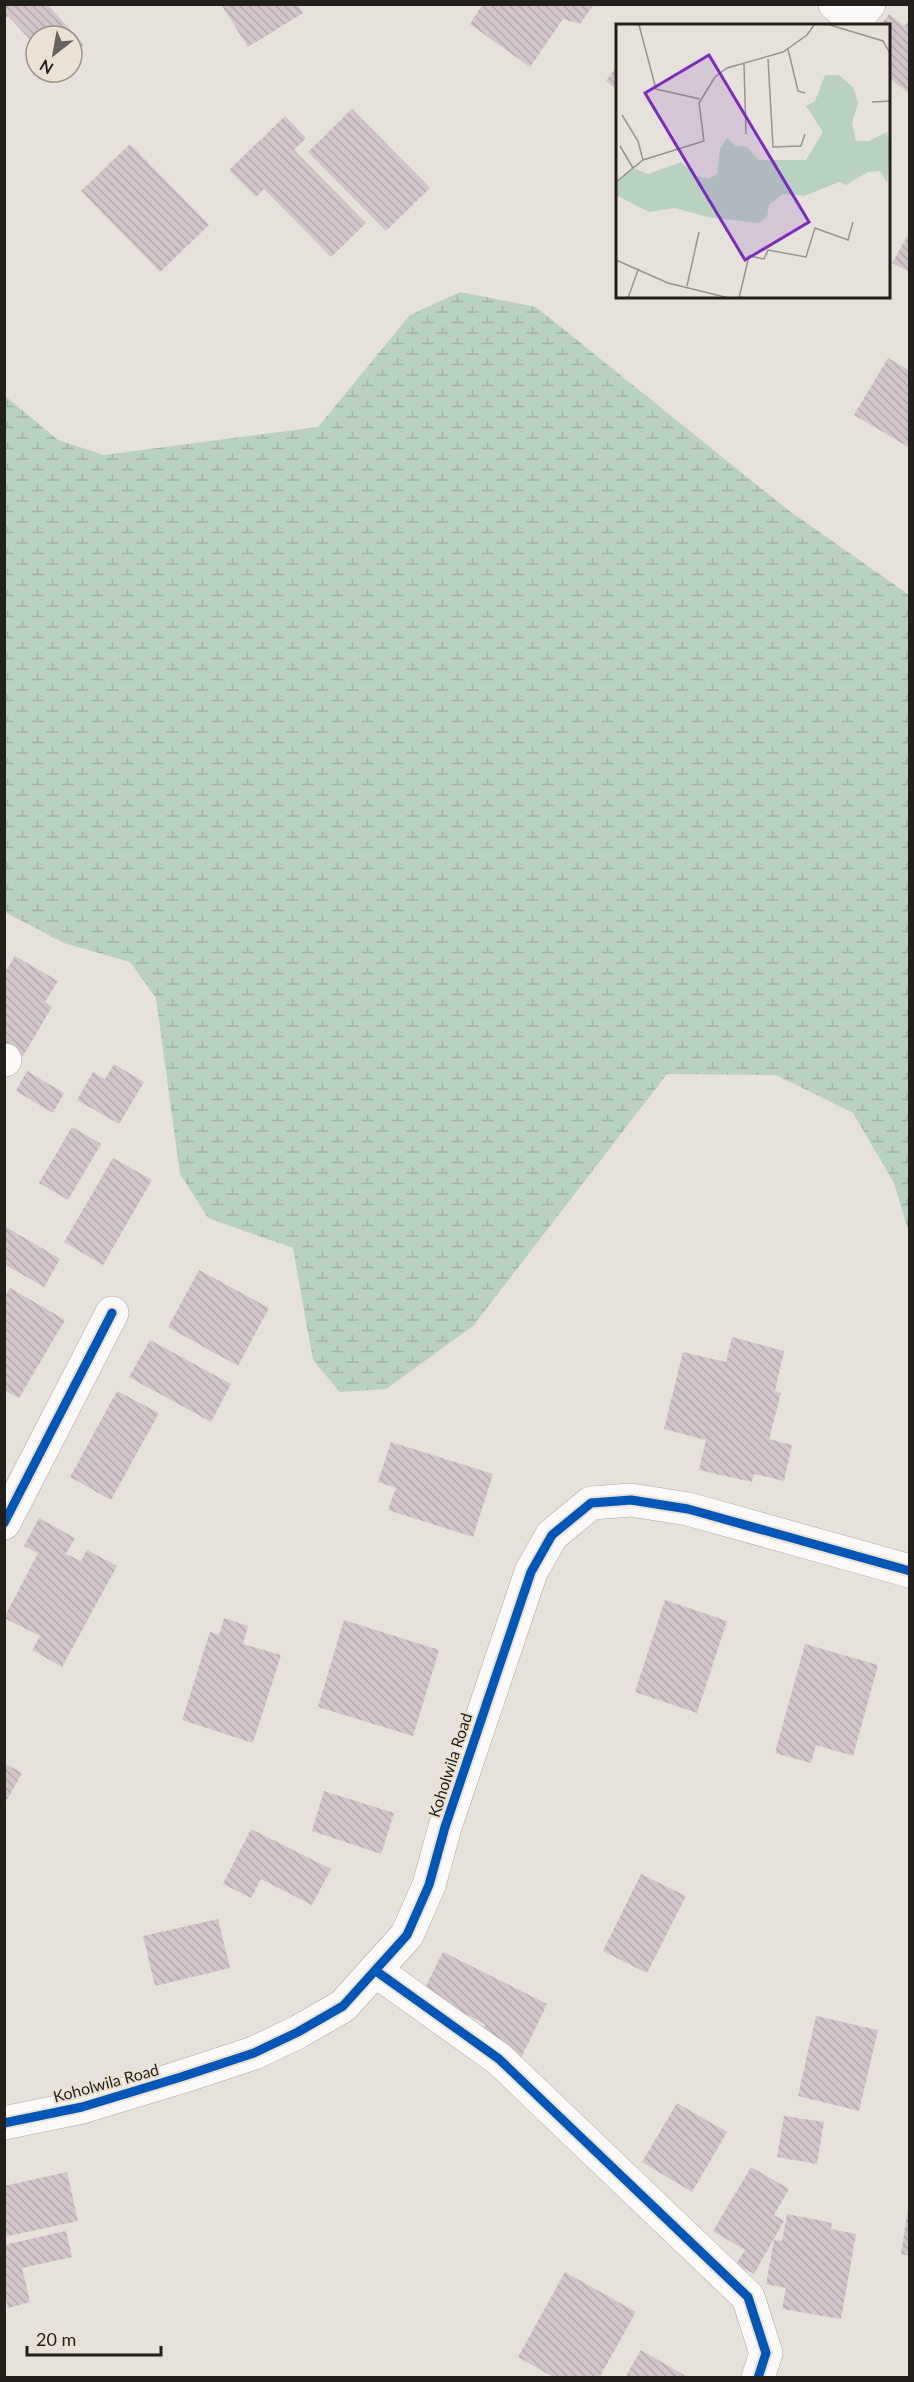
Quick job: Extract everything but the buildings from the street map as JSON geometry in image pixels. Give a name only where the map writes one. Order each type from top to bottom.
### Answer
[{"type":"street","points":[[835,4],[850,17],[864,10],[869,4]]},
{"type":"street","points":[[4,1523],[112,1313]]},
{"type":"street","name":"Koholwila Road","points":[[4,2123],[82,2107],[181,2078],[254,2053],[298,2032],[343,2006],[407,1935],[429,1885],[445,1827],[531,1572],[552,1535],[591,1503],[631,1500],[688,1509],[909,1571]]},
{"type":"street","points":[[376,1971],[499,2059],[748,2297],[766,2353],[758,2378]]},
{"type":"green space","points":[[460,292],[536,307],[788,510],[909,595],[909,1233],[894,1183],[853,1113],[776,1075],[667,1074],[473,1326],[386,1389],[340,1392],[313,1360],[293,1248],[208,1218],[180,1174],[156,998],[130,962],[64,943],[5,912],[5,396],[58,440],[104,455],[318,427],[410,315]]},
{"type":"cycle path","points":[[4,1523],[112,1313]]},
{"type":"cycle path","points":[[4,2123],[82,2107],[254,2053],[298,2032],[343,2006],[407,1935],[429,1885],[445,1827],[531,1572],[552,1535],[591,1503],[631,1500],[688,1509],[910,1571]]},
{"type":"cycle path","points":[[376,1971],[499,2059],[748,2297],[766,2353],[758,2378]]}]
